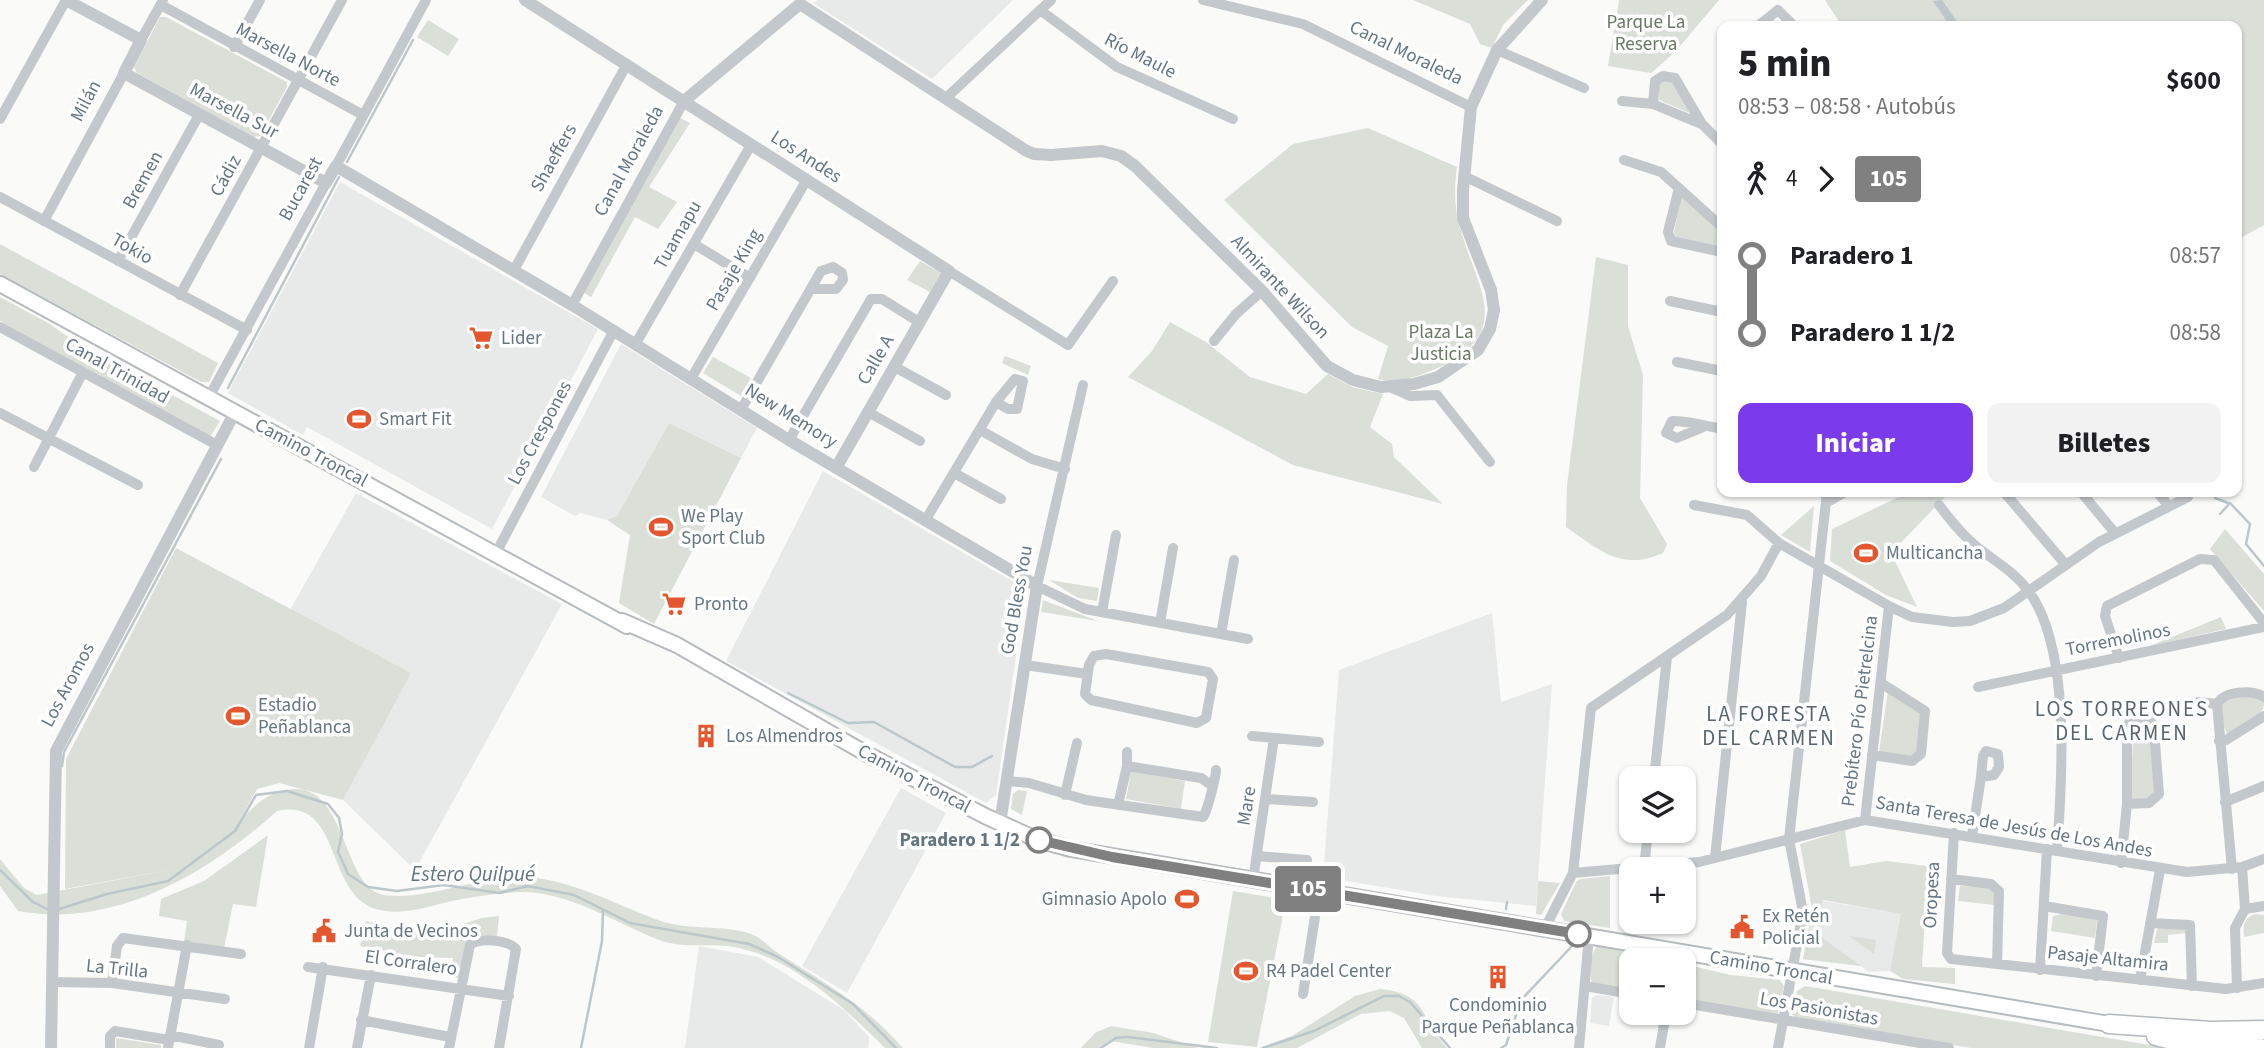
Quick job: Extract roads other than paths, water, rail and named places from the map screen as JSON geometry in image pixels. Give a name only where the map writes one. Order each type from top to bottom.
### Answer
[{"type":"highway","points":[[2109,1024],[2211,1031],[2264,1030]]},
{"type":"highway","points":[[2109,1024],[2204,1048]]},
{"type":"highway","points":[[2109,1024],[2260,1048]]},
{"type":"main road","name":"Camino Troncal","points":[[0,284],[622,621],[638,625],[677,645],[761,695],[1000,823],[1038,840],[1071,849],[2109,1024]]},
{"type":"street","points":[[0,119],[66,0],[141,40]]},
{"type":"street","points":[[234,47],[260,0]]},
{"type":"street","name":"Cádiz","points":[[180,295],[342,0]]},
{"type":"street","name":"Bucarest","points":[[209,397],[426,0]]},
{"type":"street","name":"Los Andes","points":[[525,0],[1068,345],[1113,281]]},
{"type":"street","points":[[946,98],[1051,0]]},
{"type":"street","name":"Canal Moraleda","points":[[1203,0],[1303,24],[1471,107]]},
{"type":"street","name":"Almirante Wilson","points":[[802,2],[1034,155],[1090,150],[1121,156],[1135,166],[1262,291],[1327,366],[1353,380],[1392,388],[1426,380],[1453,369],[1478,350],[1490,330],[1493,297],[1463,218],[1471,107],[1497,50],[1542,0]]},
{"type":"street","name":"Milán","points":[[44,220],[162,2]]},
{"type":"street","name":"Marsella Norte","points":[[162,2],[234,47],[363,114]]},
{"type":"street","name":"Canal Moraleda","points":[[572,305],[684,101],[802,2]]},
{"type":"street","name":"Río Maule","points":[[1040,10],[1116,67],[1233,118]]},
{"type":"street","points":[[1764,21],[1778,10],[1789,21]]},
{"type":"street","points":[[1497,50],[1584,88]]},
{"type":"street","name":"Shaeffers","points":[[514,270],[627,64]]},
{"type":"street","name":"Marsella Sur","points":[[124,73],[326,183]]},
{"type":"street","points":[[1653,104],[1655,81],[1663,76],[1675,78],[1702,124],[1717,139]]},
{"type":"street","points":[[1622,101],[1653,104],[1702,124]]},
{"type":"street","name":"Bremen","points":[[118,261],[199,115]]},
{"type":"street","name":"Tuamapu","points":[[636,343],[751,145]]},
{"type":"street","points":[[1624,160],[1648,166],[1679,188],[1717,222]]},
{"type":"street","name":"New Memory","points":[[336,166],[636,343],[789,440],[1072,605],[1248,639]]},
{"type":"street","points":[[1464,176],[1557,221]]},
{"type":"street","name":"Pasaje King","points":[[692,377],[806,181]]},
{"type":"street","points":[[1679,188],[1668,232],[1671,241],[1717,251]]},
{"type":"street","name":"Tokio","points":[[0,197],[247,331]]},
{"type":"street","points":[[694,244],[750,278]]},
{"type":"street","name":"Calle A","points":[[836,468],[949,271]]},
{"type":"street","points":[[742,408],[811,289]]},
{"type":"street","points":[[1214,341],[1236,314],[1262,291]]},
{"type":"street","points":[[789,440],[871,299],[882,299],[919,322]]},
{"type":"street","points":[[1671,301],[1717,311]]},
{"type":"street","name":"Canal Trinidad","points":[[0,327],[217,445]]},
{"type":"street","name":"Los Crespones","points":[[496,553],[614,330]]},
{"type":"street","points":[[1676,362],[1717,370]]},
{"type":"street","points":[[895,367],[946,395]]},
{"type":"street","points":[[34,467],[83,372]]},
{"type":"street","name":"God Bless You","points":[[1000,823],[1037,586],[1083,385]]},
{"type":"street","points":[[1392,388],[1410,396],[1437,395],[1490,461]]},
{"type":"street","points":[[925,521],[996,402]]},
{"type":"street","name":"Los Aromos","points":[[51,1048],[51,916],[56,751],[235,412]]},
{"type":"street","points":[[868,412],[920,441]]},
{"type":"street","points":[[0,413],[138,485]]},
{"type":"street","points":[[1706,426],[1717,428]]},
{"type":"street","points":[[980,430],[1032,459],[1065,469]]},
{"type":"street","points":[[954,472],[1002,499]]},
{"type":"street","points":[[1779,1048],[1803,912],[1789,839],[1827,497]]},
{"type":"street","points":[[1826,503],[1836,497]]},
{"type":"street","points":[[2008,497],[2066,565]]},
{"type":"street","points":[[2085,497],[2116,533]]},
{"type":"street","points":[[2161,497],[2168,505]]},
{"type":"street","points":[[1694,505],[1747,515],[1779,543],[1821,564],[1889,606],[1912,617],[1936,622],[1970,621],[2004,608],[2116,533],[2188,497]]},
{"type":"street","points":[[1939,505],[1955,527],[2029,592],[2047,633],[2055,670],[2062,769],[2040,970]]},
{"type":"street","points":[[1102,612],[1116,535]]},
{"type":"street","points":[[1545,928],[1573,873],[1591,708],[1742,602],[1761,576],[1779,543]]},
{"type":"street","points":[[1160,623],[1173,548]]},
{"type":"street","points":[[2119,659],[2105,616],[2107,606],[2200,559],[2214,560],[2264,625]]},
{"type":"street","points":[[1221,634],[1234,560]]},
{"type":"street","points":[[1715,858],[1742,602]]},
{"type":"street","name":"Prebítero Pío Pietrelcina","points":[[1865,820],[1889,606]]},
{"type":"street","name":"Torremolinos","points":[[1978,687],[2119,659],[2264,625]]},
{"type":"street","points":[[1101,653],[1208,672],[1213,679],[1208,715],[1202,723],[1197,723],[1099,704],[1086,697],[1087,674],[1094,656],[1101,653]]},
{"type":"street","points":[[1655,766],[1667,657]]},
{"type":"street","points":[[1025,665],[1087,674]]},
{"type":"street","points":[[1872,755],[1912,761],[1921,754],[1925,711],[1881,683]]},
{"type":"street","points":[[2237,989],[2235,928],[2245,909],[2225,802],[2217,704],[2223,697],[2244,692],[2257,693],[2264,697]]},
{"type":"street","points":[[2198,702],[2217,704]]},
{"type":"street","points":[[2121,863],[2127,804],[2128,724],[2134,717],[2145,716],[2150,718],[2154,730],[2159,794],[2149,803],[2127,804]]},
{"type":"street","points":[[2219,741],[2232,737],[2264,716]]},
{"type":"street","points":[[1252,736],[1318,742]]},
{"type":"street","name":"Mare","points":[[1253,880],[1273,738]]},
{"type":"street","points":[[1065,795],[1077,743]]},
{"type":"street","points":[[1118,805],[1127,766],[1127,752]]},
{"type":"street","points":[[1127,766],[1200,778],[1210,784]]},
{"type":"street","points":[[1007,781],[1029,783],[1065,795],[1118,805],[1203,817],[1207,811],[1210,784],[1216,770]]},
{"type":"street","points":[[1972,836],[1981,777]]},
{"type":"street","points":[[2225,802],[2264,786]]},
{"type":"street","points":[[1266,799],[1313,802]]},
{"type":"street","name":"Santa Teresa de Jesús de Los Andes","points":[[1696,861],[1865,820],[1972,836],[2160,870],[2186,872],[2237,868],[2264,859]]},
{"type":"street","name":"Oropesa","points":[[1949,958],[1954,833]]},
{"type":"street","points":[[1257,856],[1307,860]]},
{"type":"street","name":"Santa Teresa de Jesús de Los Andes","points":[[1573,873],[1619,870]]},
{"type":"street","points":[[2140,980],[2160,870]]},
{"type":"street","points":[[1951,879],[1991,884],[1999,891],[1997,964]]},
{"type":"street","points":[[1303,994],[1319,891]]},
{"type":"street","points":[[2045,906],[2106,911],[2096,976]]},
{"type":"street","points":[[2245,909],[2264,906]]},
{"type":"street","points":[[2150,923],[2190,925],[2192,986]]},
{"type":"street","points":[[1579,1048],[1589,936]]},
{"type":"street","points":[[112,983],[117,946],[123,938],[241,954]]},
{"type":"street","points":[[449,1048],[459,988],[464,982],[472,943],[478,940],[511,944],[517,952],[499,1048]]},
{"type":"street","points":[[169,1041],[187,945]]},
{"type":"street","name":"Pasaje Altamira","points":[[1949,958],[2192,986],[2237,989],[2264,983]]},
{"type":"street","name":"El Corralero","points":[[308,967],[323,967],[509,996]]},
{"type":"street","points":[[309,1048],[323,967]]},
{"type":"street","points":[[357,1048],[371,975]]},
{"type":"street","name":"La Trilla","points":[[52,982],[112,983],[225,999]]},
{"type":"street","points":[[1585,986],[1619,992]]},
{"type":"street","name":"Los Pasionistas","points":[[1696,1005],[1908,1045],[1949,1048]]},
{"type":"street","points":[[361,1020],[450,1037]]},
{"type":"street","points":[[107,1021],[111,1032],[110,1048]]},
{"type":"street","points":[[1660,1048],[1664,1025]]},
{"type":"street","points":[[111,1032],[219,1045]]},
{"type":"waterway","points":[[347,162],[413,40]]},
{"type":"waterway","points":[[228,388],[339,177]]},
{"type":"waterway","points":[[62,766],[64,752],[221,459]]},
{"type":"waterway","points":[[2215,498],[2228,503]]},
{"type":"waterway","points":[[2220,514],[2230,503],[2250,524],[2246,544],[2264,566]]},
{"type":"waterway","points":[[788,693],[848,723],[874,722],[955,767],[972,767],[992,756]]},
{"type":"waterway","name":"Estero Quilpué","points":[[56,910],[107,894],[168,881],[235,831],[256,795],[287,791],[328,804],[339,818],[342,834],[338,852],[348,874],[368,887],[397,891],[444,885],[499,893],[528,886],[574,895],[630,923],[749,944],[778,957],[853,1004],[896,1048]]},
{"type":"waterway","name":"Estero Quilpué","points":[[0,870],[33,902],[49,910]]},
{"type":"waterway","points":[[1506,909],[1507,902]]},
{"type":"waterway","points":[[581,1048],[602,941],[603,910]]},
{"type":"waterway","points":[[1501,1048],[1506,1045],[1521,1000],[1573,945]]},
{"type":"waterway","name":"Estero Quilpué","points":[[1263,1048],[1314,1031],[1384,996],[1399,996],[1410,1002],[1450,1048]]},
{"type":"waterway","name":"Estero Quilpué","points":[[1101,1048],[1116,1038],[1128,1037],[1217,1048]]},
{"type":"place","name":"Lider","points":[[481,338]]},
{"type":"place","name":"Smart Fit","points":[[359,419]]},
{"type":"place","name":"We Play Sport Club","points":[[661,527]]},
{"type":"place","name":"Multicancha","points":[[1866,553]]},
{"type":"place","name":"Pronto","points":[[674,604]]},
{"type":"place","name":"Estadio Peñablanca","points":[[238,716]]},
{"type":"place","name":"Los Almendros","points":[[706,736]]},
{"type":"place","name":"Paradero 1 1/2","points":[[1039,840]]},
{"type":"place","name":"Gimnasio Apolo","points":[[1187,899]]},
{"type":"place","name":"Ex Retén Policial","points":[[1742,927]]},
{"type":"place","name":"Junta de Vecinos","points":[[324,931]]},
{"type":"place","name":"R4 Padel Center","points":[[1246,971]]},
{"type":"place","name":"Condominio Parque Peñablanca","points":[[1498,977]]},
{"type":"district","name":"LOS TORREONES DEL CARMEN","points":[[2122,721]]},
{"type":"district","name":"LA FORESTA DEL CARMEN","points":[[1769,726]]},
{"type":"park label","name":"Parque La Reserva","points":[[1646,33]]},
{"type":"park label","name":"Plaza La Justicia","points":[[1441,343]]}]
